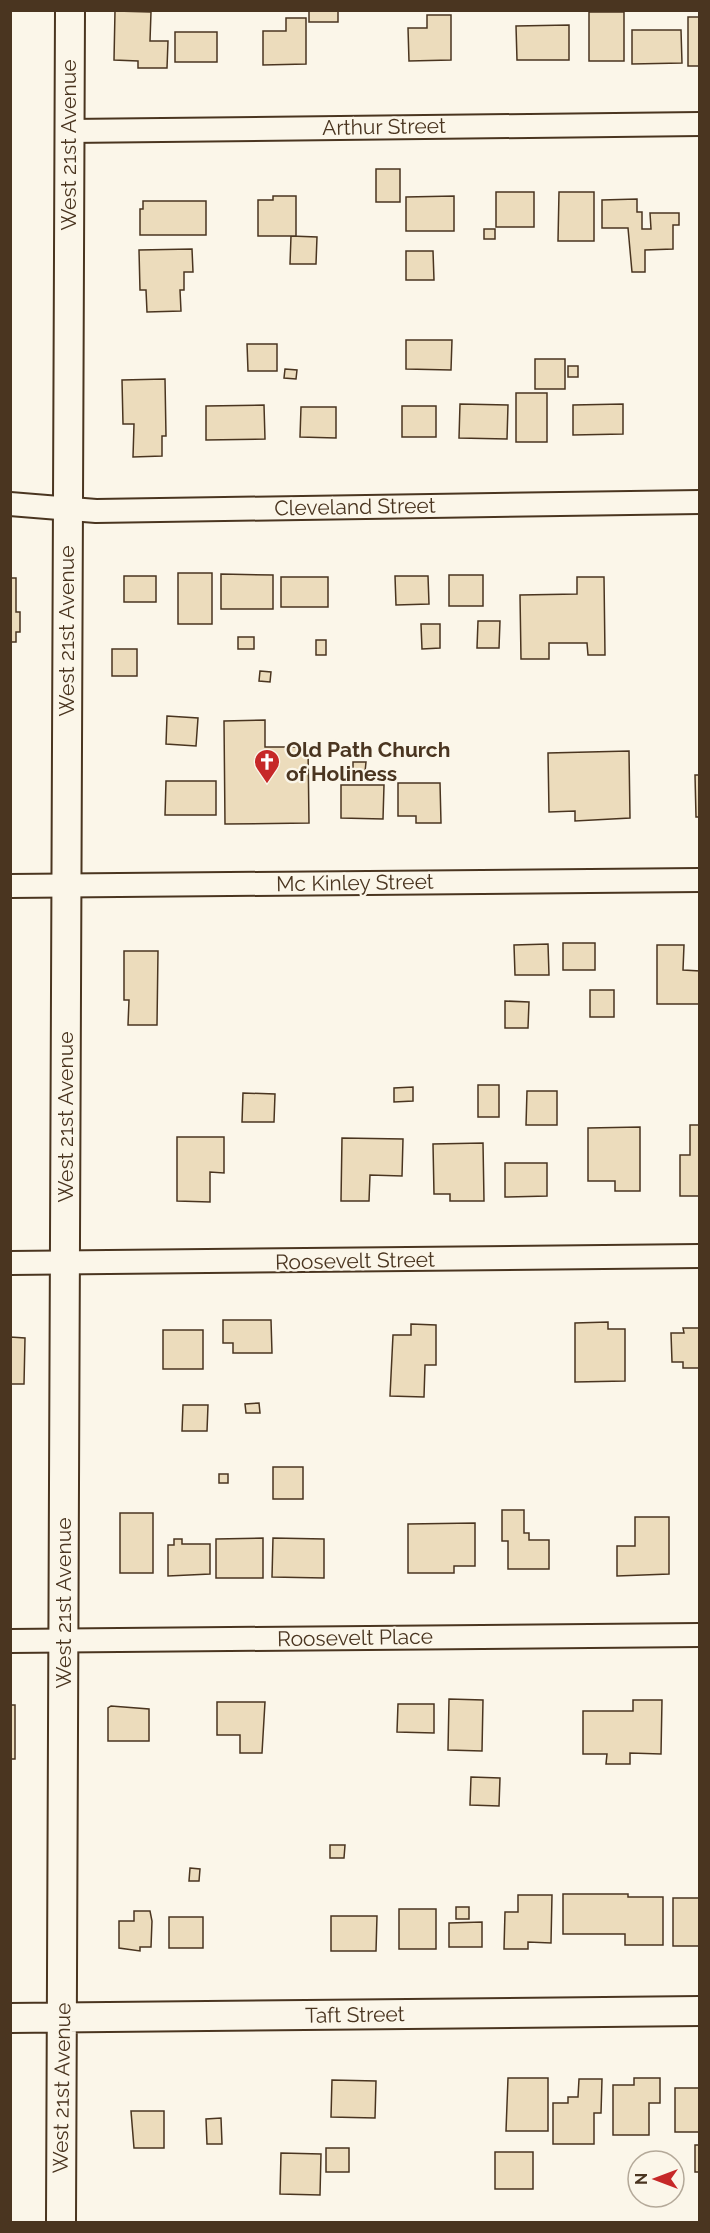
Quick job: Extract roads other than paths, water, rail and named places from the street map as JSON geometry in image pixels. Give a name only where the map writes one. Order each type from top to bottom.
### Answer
[{"type":"street","name":"West 21st Avenue","points":[[60,2223],[63,2018],[70,10]]},
{"type":"street","name":"Arthur Street","points":[[69,131],[699,123]]},
{"type":"street","name":"Cleveland Street","points":[[10,504],[96,511],[699,502]]},
{"type":"street","name":"Mc Kinley Street","points":[[10,886],[699,880]]},
{"type":"street","name":"Roosevelt Street","points":[[10,1263],[699,1256]]},
{"type":"street","name":"Roosevelt Place","points":[[10,1641],[699,1635]]},
{"type":"street","name":"Taft Street","points":[[10,2018],[699,2011]]},
{"type":"place","name":"Old Path Church of Holiness","points":[[267,785]]}]
